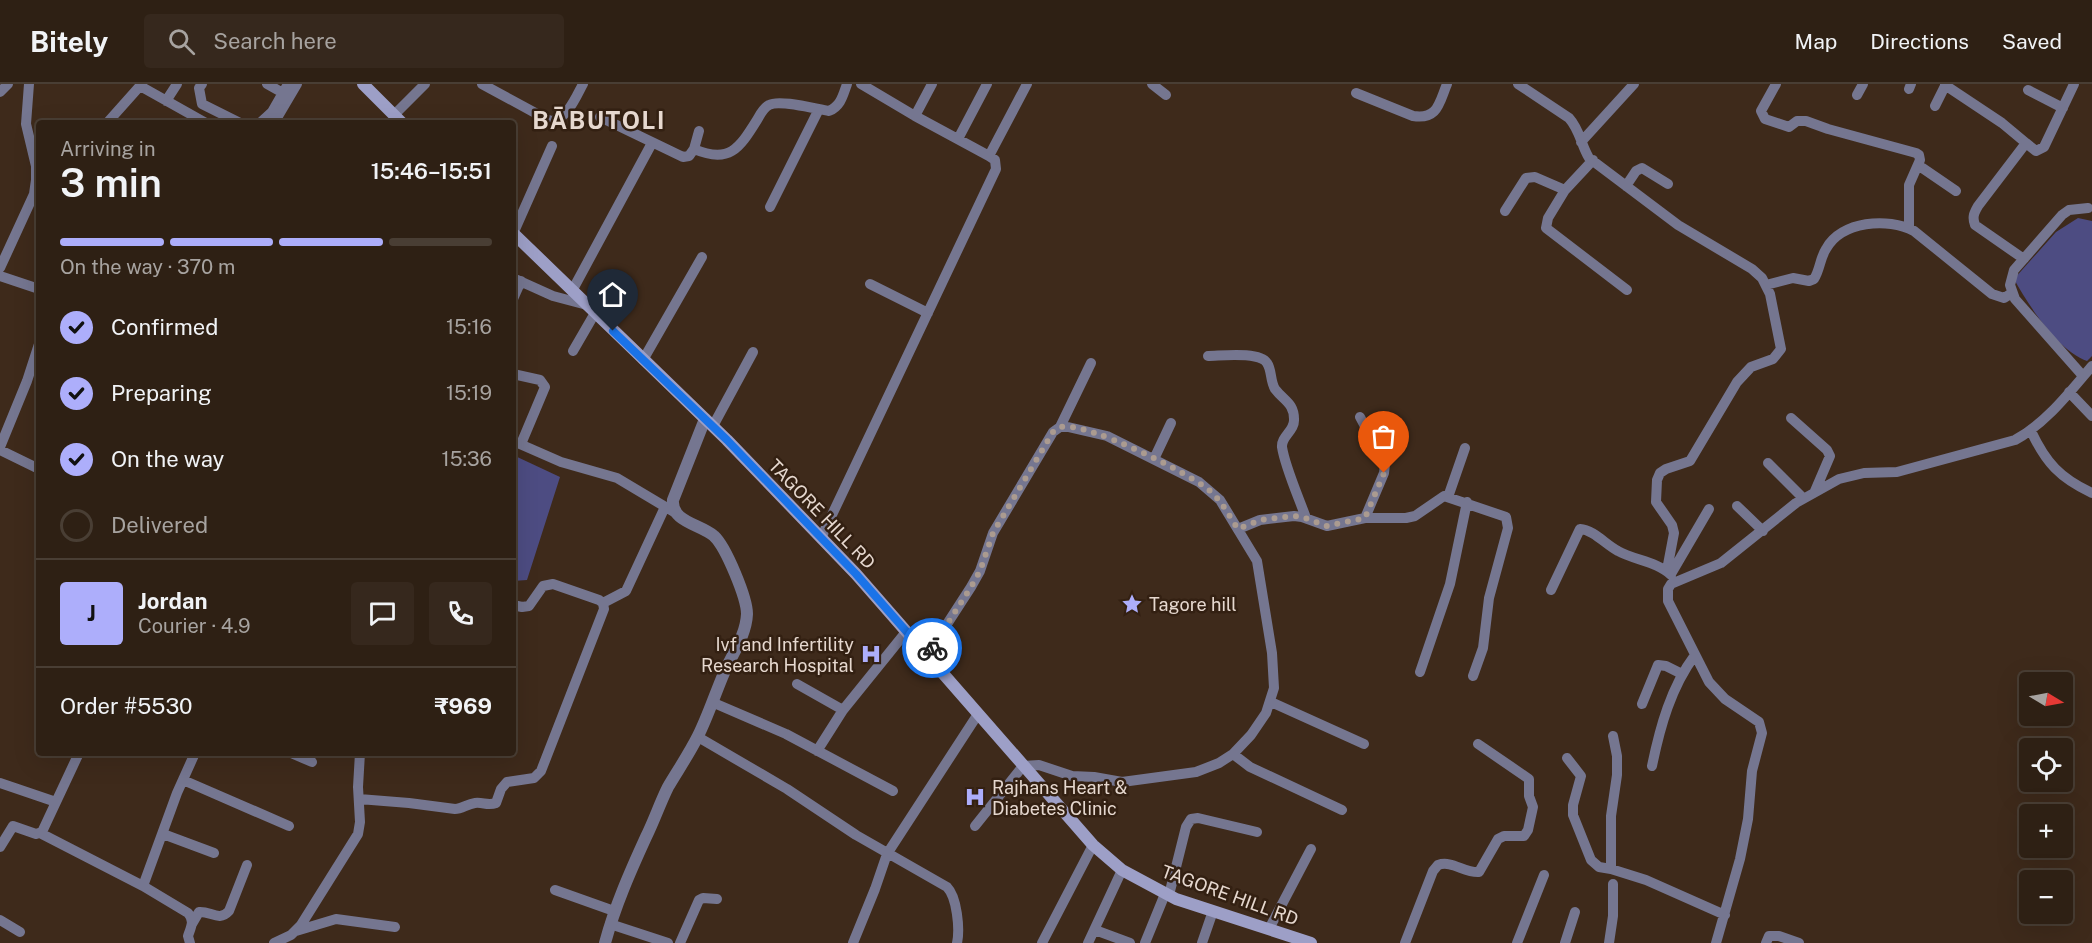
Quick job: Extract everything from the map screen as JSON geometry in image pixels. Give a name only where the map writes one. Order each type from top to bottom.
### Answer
[{"type":"main road","points":[[363,84],[398,119]]},
{"type":"main road","name":"TAGORE HILL RD","points":[[516,236],[709,422],[821,538],[1093,845],[1122,870],[1167,895],[1311,943]]},
{"type":"street","points":[[0,92],[7,84]]},
{"type":"street","points":[[29,84],[26,124],[36,166]]},
{"type":"street","points":[[166,101],[177,84]]},
{"type":"street","points":[[202,84],[199,88],[202,104],[234,120]]},
{"type":"street","points":[[263,120],[272,112],[285,89],[267,84]]},
{"type":"street","points":[[276,120],[297,84]]},
{"type":"street","points":[[398,119],[425,84]]},
{"type":"street","points":[[482,84],[550,122],[561,117],[583,84]]},
{"type":"street","points":[[694,149],[716,156],[728,154],[745,138],[769,104],[778,102],[829,111],[836,108],[840,102],[847,84]]},
{"type":"street","points":[[821,538],[996,169],[995,160],[989,156],[861,84]]},
{"type":"street","points":[[915,116],[932,84]]},
{"type":"street","points":[[958,139],[987,84]]},
{"type":"street","points":[[989,156],[1027,84]]},
{"type":"street","points":[[1152,84],[1166,94]]},
{"type":"street","points":[[1356,93],[1413,116],[1422,117],[1429,116],[1435,111],[1447,84]]},
{"type":"street","points":[[1518,84],[1576,125],[1584,150],[1593,160],[1678,225],[1752,269],[1766,285],[1781,342],[1778,355],[1759,363],[1737,382],[1690,461],[1666,469],[1660,473],[1657,480],[1656,502],[1672,525],[1674,533],[1668,601],[1709,682],[1717,692],[1753,717],[1759,723],[1762,733],[1752,771],[1746,830],[1716,943]]},
{"type":"street","points":[[1581,142],[1634,84]]},
{"type":"street","points":[[1776,84],[1761,111],[1765,118],[1789,127],[1797,122],[1806,121],[1916,153],[1919,156],[1918,165],[1909,185],[1909,228]]},
{"type":"street","points":[[1857,95],[1863,84]]},
{"type":"street","points":[[1935,106],[1946,85],[2002,123],[2036,151],[2044,147],[2074,84]]},
{"type":"street","points":[[109,120],[138,85],[166,101],[186,118]]},
{"type":"street","points":[[2028,90],[2063,108]]},
{"type":"street","points":[[770,207],[819,109]]},
{"type":"street","points":[[600,117],[683,157],[689,156],[694,149],[699,131]]},
{"type":"street","points":[[572,291],[652,142]]},
{"type":"street","points":[[2024,259],[1975,225],[1973,214],[2026,143]]},
{"type":"street","points":[[516,226],[552,146]]},
{"type":"street","points":[[1593,160],[1565,190],[1548,218],[1546,228],[1627,290]]},
{"type":"street","points":[[1918,165],[1956,191]]},
{"type":"street","points":[[1626,186],[1636,171],[1642,168],[1668,184]]},
{"type":"street","points":[[1505,211],[1527,178],[1531,176],[1565,190]]},
{"type":"street","points":[[0,268],[4,248],[36,187]]},
{"type":"street","points":[[1551,590],[1580,529],[1588,531],[1620,553],[1671,575],[1721,563],[1803,498],[1850,475],[1897,472],[1924,466],[1999,445],[2031,431],[2046,418],[2089,370],[2015,299],[2010,285],[2012,275],[2062,215],[2069,210],[2091,206]]},
{"type":"street","points":[[1766,285],[1793,278],[1809,281],[1814,279],[1826,248],[1834,237],[1847,229],[1893,223],[1909,228],[1992,294],[2004,298],[2012,293]]},
{"type":"street","points":[[644,360],[702,257]]},
{"type":"street","points":[[0,276],[36,288]]},
{"type":"street","points":[[517,280],[553,297],[591,309],[573,351]]},
{"type":"street","points":[[870,284],[928,313]]},
{"type":"street","points":[[603,603],[626,591],[670,510],[709,422],[753,352]]},
{"type":"street","points":[[36,353],[0,448],[36,467]]},
{"type":"street","points":[[1208,356],[1251,356],[1261,358],[1267,363],[1274,387],[1288,400],[1293,411],[1293,427],[1284,438],[1283,450],[1306,518]]},
{"type":"street","points":[[927,655],[980,571],[993,533],[1053,432],[1060,427],[1091,363]]},
{"type":"street","points":[[516,375],[540,380],[545,387],[517,443],[561,462],[616,478],[713,535],[746,603],[747,617],[744,631],[698,736],[667,790],[614,911],[605,943]]},
{"type":"street","points":[[2069,392],[2092,416]]},
{"type":"street","points":[[1360,417],[1385,464],[1384,473],[1365,518]]},
{"type":"street","points":[[1791,418],[1827,450],[1830,456],[1815,491]]},
{"type":"street","points":[[1154,459],[1171,423]]},
{"type":"street","points":[[975,826],[1023,766],[1039,765],[1072,776],[1132,782],[1196,772],[1219,763],[1233,754],[1251,735],[1266,713],[1274,688],[1274,666],[1261,573],[1257,561],[1220,500],[1199,482],[1107,436],[1078,428],[1060,427]]},
{"type":"street","points":[[2031,431],[2041,452],[2053,468],[2066,479],[2092,493]]},
{"type":"street","points":[[1448,497],[1465,448]]},
{"type":"street","points":[[1767,464],[1803,498]]},
{"type":"street","points":[[1238,529],[1260,520],[1294,516],[1327,526],[1365,518],[1415,516],[1440,497],[1467,502],[1506,517],[1508,522],[1489,598],[1483,648],[1473,676]]},
{"type":"street","points":[[1420,672],[1450,584],[1467,502]]},
{"type":"street","points":[[1737,506],[1763,531]]},
{"type":"street","points":[[1671,575],[1709,508]]},
{"type":"street","points":[[359,799],[458,810],[474,803],[494,805],[507,782],[528,780],[538,775],[544,766],[604,609],[603,603],[599,600],[553,584],[543,586],[529,606],[516,606]]},
{"type":"street","points":[[817,751],[843,710],[906,632]]},
{"type":"street","points":[[1652,766],[1661,727],[1682,674],[1695,655]]},
{"type":"street","points":[[1642,704],[1658,665],[1666,666],[1682,674]]},
{"type":"street","points":[[797,684],[843,710]]},
{"type":"street","points":[[714,702],[768,726],[893,791]]},
{"type":"street","points":[[1271,702],[1364,744]]},
{"type":"street","points":[[853,943],[887,854],[978,714]]},
{"type":"street","points":[[698,736],[787,789],[887,854],[945,885],[952,892],[958,932],[957,943]]},
{"type":"street","points":[[1611,869],[1611,816],[1617,775],[1617,756],[1612,736]]},
{"type":"street","points":[[1405,943],[1433,871],[1438,865],[1450,863],[1472,873],[1479,872],[1492,845],[1498,839],[1504,836],[1524,836],[1528,830],[1533,807],[1529,796],[1529,779],[1478,744]]},
{"type":"street","points":[[1233,754],[1250,767],[1342,810]]},
{"type":"street","points":[[40,833],[78,756]]},
{"type":"street","points":[[143,886],[177,793],[194,756]]},
{"type":"street","points":[[298,756],[312,762]]},
{"type":"street","points":[[296,931],[358,834],[360,756]]},
{"type":"street","points":[[1567,758],[1581,776],[1573,810],[1591,860],[1599,867],[1646,880],[1725,915]]},
{"type":"street","points":[[183,780],[289,826]]},
{"type":"street","points":[[0,783],[56,802]]},
{"type":"street","points":[[1145,943],[1167,895],[1186,827],[1191,819],[1198,818],[1257,832]]},
{"type":"street","points":[[0,846],[13,826],[40,833],[143,886],[188,913],[192,924]]},
{"type":"street","points":[[163,834],[214,853]]},
{"type":"street","points":[[1042,943],[1093,845]]},
{"type":"street","points":[[1269,929],[1311,849]]},
{"type":"street","points":[[190,943],[188,936],[199,912],[219,917],[229,911],[247,865]]},
{"type":"street","points":[[1088,943],[1122,870]]},
{"type":"street","points":[[1517,943],[1544,875]]},
{"type":"street","points":[[1609,943],[1613,916],[1613,884]]},
{"type":"street","points":[[555,890],[614,911]]},
{"type":"street","points":[[680,943],[699,900],[717,899]]},
{"type":"street","points":[[1202,943],[1213,911]]},
{"type":"street","points":[[1565,943],[1575,912]]},
{"type":"street","points":[[274,943],[296,931],[336,919],[395,927]]},
{"type":"street","points":[[0,920],[20,932]]},
{"type":"street","points":[[610,924],[668,943]]},
{"type":"street","points":[[1095,930],[1130,943]]},
{"type":"street","points":[[1766,943],[1769,936],[1775,935],[1799,943]]},
{"type":"shaded area","points":[[2078,218],[2092,221],[2092,356],[2087,361],[2065,347],[2045,326],[2014,279],[2056,232]]},
{"type":"shaded area","points":[[516,456],[560,477],[527,580],[516,581]]},
{"type":"way so far","points":[[932,648],[963,602],[980,571],[993,533],[1053,432],[1060,427],[1078,428],[1107,436],[1199,482],[1220,500],[1238,529],[1260,520],[1294,516],[1327,526],[1365,518],[1384,473]]},
{"type":"place","name":"Tagore hill","points":[[1132,604]]},
{"type":"place","name":"Ivf and Infertility Research Hospital","points":[[871,654]]},
{"type":"place","name":"Rajhans Heart & Diabetes Clinic","points":[[975,797]]},
{"type":"district","name":"BĀBUTOLI","points":[[599,120]]},
{"type":"route","points":[[613,331],[727,440],[856,574],[927,655],[932,648]]}]
